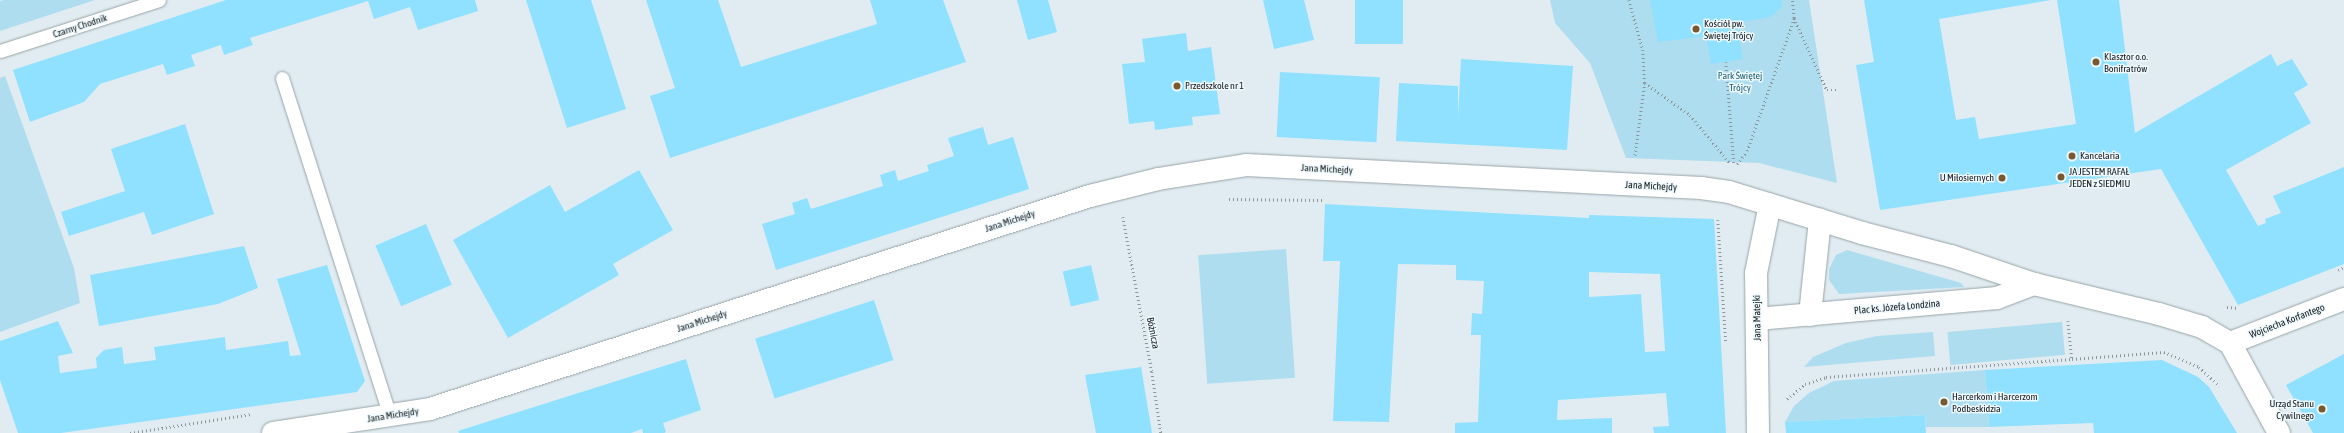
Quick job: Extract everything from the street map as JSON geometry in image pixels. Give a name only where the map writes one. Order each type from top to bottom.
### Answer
[{"type":"street","name":"Jana Michejdy","points":[[273,433],[430,409],[1090,196],[1158,179],[1239,166],[1701,188],[1729,192],[1770,204]]},
{"type":"street","points":[[1770,204],[1820,220],[1951,256],[2034,284],[2159,314],[2202,327],[2230,343],[2279,433]]},
{"type":"street","name":"Jana Matejki","points":[[1758,433],[1756,273],[1770,204]]},
{"type":"street","points":[[1810,315],[1820,220]]},
{"type":"street","name":"Plac ks. Józefa Londzina","points":[[1757,319],[1997,298],[2034,284]]},
{"type":"street","name":"Wojciecha Korfantego","points":[[2230,343],[2344,299]]},
{"type":"lane","name":"Czarny Chodnik","points":[[0,51],[159,0]]},
{"type":"lane","points":[[282,78],[390,416]]},
{"type":"path","points":[[1629,0],[1643,50],[1645,83],[1635,163]]},
{"type":"path","points":[[1792,0],[1794,18],[1827,90],[1839,90]]},
{"type":"path","points":[[1734,168],[1747,151],[1794,18]]},
{"type":"path","points":[[1726,62],[1734,168]]},
{"type":"path","points":[[1645,83],[1690,115],[1734,168]]},
{"type":"path","points":[[1728,168],[1734,168]]},
{"type":"path","points":[[1226,199],[1332,200]]},
{"type":"path","points":[[1115,218],[1129,214]]},
{"type":"path","points":[[1715,215],[1719,221],[1726,346]]},
{"type":"path","name":"Bóżnicza","points":[[1122,216],[1152,372],[1161,433]]},
{"type":"path","points":[[2330,273],[2344,267]]},
{"type":"path","points":[[2219,304],[2239,309],[2246,306]]},
{"type":"path","points":[[2068,321],[2072,359]]},
{"type":"path","points":[[1783,405],[1805,384],[1826,377],[2164,352],[2199,367],[2221,390]]},
{"type":"green space","points":[[95,0],[0,31],[0,1]]},
{"type":"green space","name":"Park Świętej Trójcy","points":[[1550,0],[1809,0],[1837,183],[1759,163],[1626,158],[1590,63],[1555,23]]},
{"type":"green space","points":[[5,76],[74,268],[80,303],[0,332],[0,78]]},
{"type":"green space","points":[[1286,249],[1295,378],[1207,384],[1198,255]]},
{"type":"green space","points":[[1847,250],[1961,283],[1964,287],[1839,294],[1829,280],[1829,269],[1836,255]]},
{"type":"green space","points":[[2062,322],[2065,355],[1950,365],[1947,332]]},
{"type":"green space","points":[[1933,332],[1935,356],[1804,367],[1813,357],[1846,343],[1877,336]]},
{"type":"green space","points":[[1985,370],[1989,427],[1926,427],[1925,415],[1785,422],[1794,406],[1809,393],[1834,381]]},
{"type":"building","points":[[226,0],[475,0],[478,11],[418,30],[410,7],[374,19],[368,1],[250,38],[253,45],[224,55],[221,45],[191,55],[195,66],[167,75],[163,64],[100,84],[84,102],[30,122],[13,70]]},
{"type":"building","points":[[526,0],[591,0],[626,109],[567,128]]},
{"type":"building","points":[[646,0],[718,0],[741,67],[877,24],[870,0],[943,0],[966,62],[670,158],[650,96],[675,88]]},
{"type":"building","points":[[1017,0],[1048,0],[1057,32],[1028,40]]},
{"type":"building","points":[[1263,0],[1304,0],[1314,40],[1274,49]]},
{"type":"building","points":[[1355,0],[1403,0],[1403,44],[1355,44]]},
{"type":"building","name":"Kościół pw. Świętej Trójcy","points":[[1650,0],[1781,0],[1782,7],[1770,17],[1736,23],[1743,59],[1711,64],[1706,36],[1658,42]]},
{"type":"building","points":[[1864,0],[2051,0],[1939,19],[1956,120],[1975,117],[1979,139],[2076,124],[2057,0],[2119,0],[2135,133],[2271,54],[2277,66],[2292,59],[2308,85],[2294,93],[2311,123],[2226,170],[2258,226],[2266,223],[2265,219],[2281,213],[2273,196],[2344,167],[2344,264],[2238,305],[2161,169],[1880,210],[1856,65],[1874,62]]},
{"type":"building","points":[[1186,33],[1188,51],[1211,47],[1220,114],[1192,117],[1193,125],[1155,130],[1154,121],[1129,124],[1122,64],[1145,62],[1142,39]]},
{"type":"building","points":[[1461,59],[1573,66],[1567,150],[1396,141],[1399,83],[1458,86],[1458,117]]},
{"type":"building","points":[[1280,72],[1380,77],[1376,142],[1277,137]]},
{"type":"building","points":[[185,124],[214,214],[152,235],[144,212],[69,236],[61,212],[125,191],[111,149]]},
{"type":"building","points":[[983,127],[988,145],[1013,137],[1029,189],[776,270],[762,224],[795,214],[792,203],[807,198],[811,209],[883,186],[880,175],[895,170],[898,181],[929,171],[927,165],[954,156],[948,138]]},
{"type":"building","points":[[639,170],[673,230],[613,264],[619,275],[508,338],[453,240],[550,185],[565,212]]},
{"type":"building","points":[[1325,204],[1589,218],[1589,215],[1714,219],[1726,433],[1654,433],[1653,427],[1669,426],[1666,393],[1558,400],[1557,420],[1612,418],[1612,433],[1455,433],[1455,423],[1478,422],[1481,335],[1471,335],[1472,313],[1482,314],[1484,281],[1456,280],[1456,265],[1398,264],[1389,422],[1333,421],[1340,261],[1323,261]],"holes":[[[1589,272],[1660,274],[1665,351],[1645,352],[1641,294],[1589,297]]]},
{"type":"building","points":[[426,224],[452,285],[401,306],[375,245]]},
{"type":"building","points":[[244,246],[258,288],[218,304],[99,326],[90,275]]},
{"type":"building","points":[[327,265],[365,381],[357,392],[61,433],[18,433],[0,380],[0,341],[58,321],[73,353],[58,356],[60,373],[97,368],[96,358],[104,350],[122,347],[124,364],[156,360],[154,347],[225,337],[226,350],[288,341],[290,356],[301,355],[277,279]]},
{"type":"building","points":[[1091,265],[1099,300],[1071,307],[1063,272]]},
{"type":"building","points":[[874,300],[893,360],[775,399],[755,339]]},
{"type":"building","name":"Urząd Stanu Cywilnego","points":[[2344,354],[2344,433],[2313,433],[2286,385]]},
{"type":"building","points":[[686,359],[701,410],[663,423],[666,432],[664,433],[643,433],[642,429],[631,433],[459,433],[458,431]]},
{"type":"building","points":[[2162,360],[2198,377],[2209,387],[2237,433],[2094,433],[2093,423],[1989,427],[1985,370]]},
{"type":"building","points":[[1141,367],[1152,433],[1096,433],[1085,375]]},
{"type":"building","points":[[1925,415],[1926,433],[1786,433],[1785,422]]},
{"type":"place","name":"Kościół pw. Świętej Trójcy","points":[[1696,29]]},
{"type":"place","name":"Klasztor o.o. Bonifratrów","points":[[2096,62]]},
{"type":"place","name":"Przedszkole nr 1","points":[[1177,86]]},
{"type":"place","name":"Kancelaria","points":[[2072,156]]},
{"type":"place","name":"JA JESTEM RAFAŁ JEDEN z SIEDMIU","points":[[2061,177]]},
{"type":"place","name":"U Miłosiernych","points":[[2002,178]]},
{"type":"place","name":"Harcerkom i Harcerzom Podbeskidzia","points":[[1944,402]]},
{"type":"place","name":"Urząd Stanu Cywilnego","points":[[2322,409]]}]
